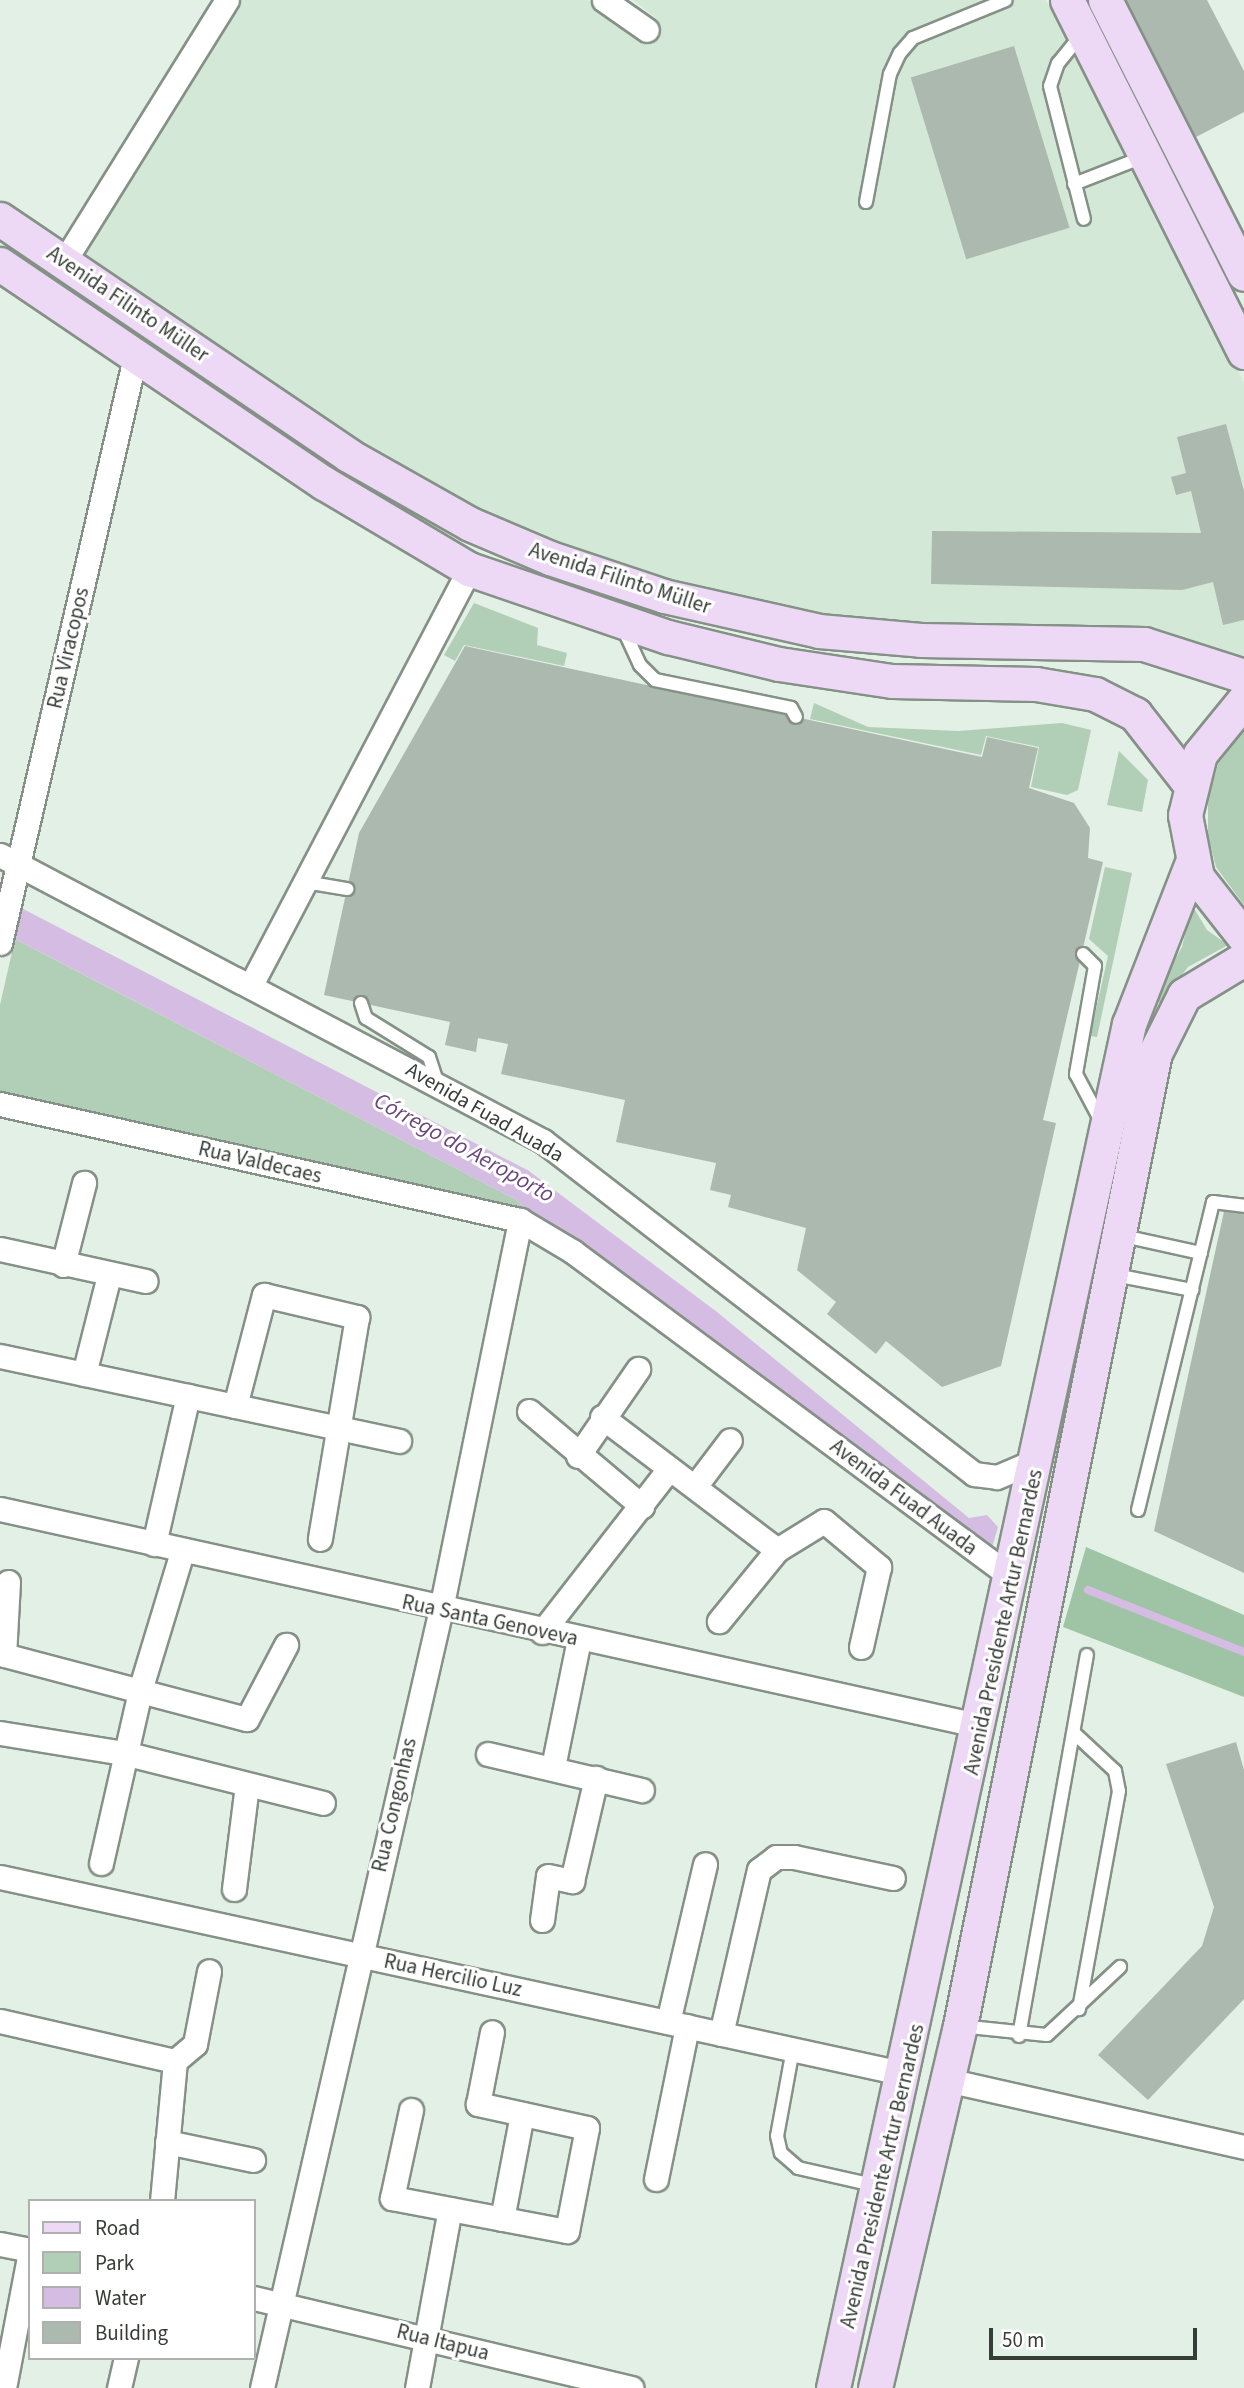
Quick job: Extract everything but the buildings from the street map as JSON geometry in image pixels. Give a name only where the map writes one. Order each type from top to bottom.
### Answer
[{"type":"main road","points":[[1067,0],[1244,352]]},
{"type":"main road","points":[[1105,0],[1244,274]]},
{"type":"main road","name":"Avenida Filinto Müller","points":[[0,219],[65,260],[348,455],[470,524],[561,562],[715,609],[819,631],[921,640],[1144,644],[1244,676]]},
{"type":"main road","name":"Avenida Filinto Müller","points":[[0,264],[136,353],[324,483],[470,569],[621,622],[724,653],[837,674],[1056,686],[1095,694],[1135,714],[1189,783]]},
{"type":"main road","points":[[1244,700],[1207,740],[1189,783],[1185,831],[1192,862],[1213,905],[1244,937]]},
{"type":"main road","name":"Avenida Presidente Artur Bernardes","points":[[833,2388],[906,2074],[1132,1015],[1192,862]]},
{"type":"main road","name":"Avenida Presidente Artur Bernardes","points":[[874,2388],[960,2026],[1110,1274],[1162,1033],[1184,995],[1244,959]]},
{"type":"street","points":[[65,260],[227,0]]},
{"type":"street","points":[[604,0],[647,30]]},
{"type":"street","name":"Rua Viracopos","points":[[0,941],[11,893],[9,859],[136,353]]},
{"type":"street","points":[[252,983],[470,569]]},
{"type":"street","name":"Avenida Fuad Auada","points":[[9,859],[252,983],[543,1141],[953,1462],[974,1474],[998,1477],[1037,1460]]},
{"type":"street","name":"Rua Valdecaes","points":[[0,1104],[520,1220]]},
{"type":"street","points":[[63,1265],[83,1183]]},
{"type":"street","name":"Avenida Fuad Auada","points":[[520,1220],[572,1251],[1013,1578]]},
{"type":"street","name":"Rua Congonhas","points":[[262,2388],[358,1955],[440,1609],[520,1220]]},
{"type":"street","points":[[0,1250],[146,1282]]},
{"type":"street","points":[[83,1374],[109,1275]]},
{"type":"street","points":[[235,1406],[264,1295],[357,1317],[320,1539]]},
{"type":"street","points":[[0,1356],[399,1441]]},
{"type":"street","points":[[578,1456],[602,1417],[638,1369]]},
{"type":"street","points":[[154,1544],[188,1396]]},
{"type":"street","points":[[529,1410],[578,1456],[642,1506]]},
{"type":"street","points":[[602,1417],[669,1469],[696,1485],[777,1550]]},
{"type":"street","points":[[696,1485],[730,1440]]},
{"type":"street","points":[[542,1632],[669,1469]]},
{"type":"street","name":"Rua Santa Genoveva","points":[[0,1509],[542,1632],[981,1726]]},
{"type":"street","points":[[719,1620],[777,1550],[824,1521],[879,1567],[861,1647]]},
{"type":"street","points":[[101,1863],[141,1687],[182,1552]]},
{"type":"street","points":[[8,1582],[4,1654],[141,1687],[247,1719],[286,1645]]},
{"type":"street","points":[[553,1767],[579,1639]]},
{"type":"street","points":[[0,1733],[124,1753],[323,1803]]},
{"type":"street","points":[[488,1754],[553,1767],[642,1790]]},
{"type":"street","points":[[542,1920],[548,1876],[572,1881],[596,1778]]},
{"type":"street","points":[[234,1889],[247,1784]]},
{"type":"street","points":[[722,2034],[759,1870],[776,1857],[794,1857],[893,1878]]},
{"type":"street","points":[[656,2179],[705,1864]]},
{"type":"street","name":"Rua Hercilio Luz","points":[[0,1877],[906,2074]]},
{"type":"street","points":[[162,2199],[175,2061],[195,2044],[209,1971]]},
{"type":"street","points":[[0,2021],[175,2061]]},
{"type":"street","points":[[411,2110],[392,2198],[566,2231],[587,2128],[478,2104],[492,2032]]},
{"type":"street","points":[[947,2080],[1244,2147]]},
{"type":"street","points":[[502,2219],[522,2114]]},
{"type":"street","points":[[167,2143],[253,2160]]},
{"type":"street","points":[[417,2388],[431,2340],[450,2209]]},
{"type":"street","points":[[0,2244],[28,2251]]},
{"type":"street","points":[[4,2388],[28,2262]]},
{"type":"street","name":"Rua Itapua","points":[[256,2298],[631,2388]]},
{"type":"street","points":[[119,2388],[126,2360]]},
{"type":"lane","points":[[866,202],[890,74],[900,53],[913,38],[1006,0]]},
{"type":"lane","points":[[1083,32],[1058,62],[1050,86],[1084,219]]},
{"type":"lane","points":[[1074,184],[1146,156]]},
{"type":"lane","points":[[621,622],[639,665],[655,680],[791,708],[796,717]]},
{"type":"lane","points":[[305,882],[347,889]]},
{"type":"lane","points":[[1083,954],[1095,966],[1076,1074],[1087,1105],[1106,1127]]},
{"type":"lane","points":[[361,1003],[366,1018],[429,1057],[438,1084]]},
{"type":"lane","points":[[1138,1510],[1213,1202],[1244,1206]]},
{"type":"lane","points":[[1118,1235],[1201,1252]]},
{"type":"lane","points":[[1110,1274],[1192,1290]]},
{"type":"lane","points":[[1019,2036],[1087,1655]]},
{"type":"lane","points":[[1074,1733],[1115,1771],[1119,1791],[1079,2009]]},
{"type":"lane","points":[[960,2026],[1019,2036],[1047,2035],[1079,2009],[1120,1967]]},
{"type":"lane","points":[[793,2049],[777,2136],[781,2154],[798,2168],[880,2186]]},
{"type":"shaded area","points":[[240,0],[588,0],[642,38],[656,18],[633,0],[1046,0],[1244,382],[1244,659],[855,627],[688,590],[478,519],[78,250]]},
{"type":"green space","points":[[474,603],[538,628],[537,645],[567,653],[564,666],[464,645],[455,661],[444,655]]},
{"type":"green space","points":[[814,703],[868,727],[958,731],[1062,723],[1091,730],[1078,790],[1067,795],[1031,787],[1039,747],[986,736],[981,755],[810,719]]},
{"type":"green space","points":[[1244,730],[1244,905],[1216,867],[1208,836],[1208,797],[1218,764]]},
{"type":"green space","points":[[1119,751],[1148,780],[1142,812],[1107,805]]},
{"type":"green space","points":[[1105,867],[1132,873],[1097,1037],[1090,1036],[1108,956],[1089,939]]},
{"type":"green space","points":[[1192,905],[1207,930],[1228,945],[1188,967],[1160,1003],[1152,1000],[1182,947]]},
{"type":"green space","points":[[15,939],[513,1198],[990,1554],[543,1226],[0,1095],[0,1005]]},
{"type":"green space","points":[[1086,1547],[1244,1615],[1244,1697],[1063,1627]]},
{"type":"water","points":[[0,897],[529,1171],[717,1312],[969,1518],[987,1515],[998,1527],[990,1554],[513,1198],[0,931]]},
{"type":"waterway","name":"Córrego do Aeroporto","points":[[1088,1590],[1244,1652]]}]
